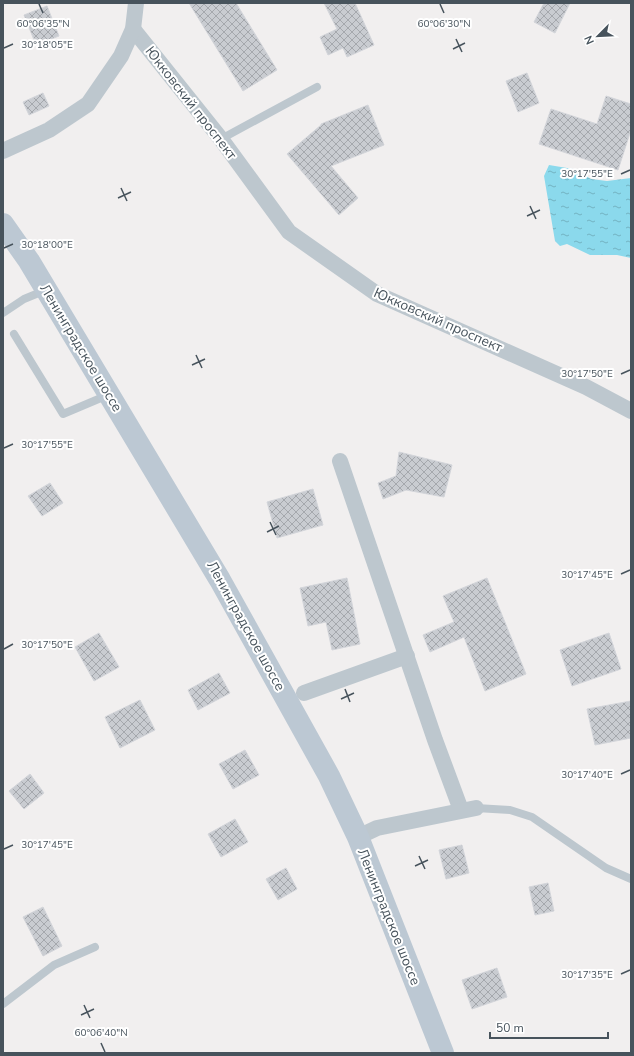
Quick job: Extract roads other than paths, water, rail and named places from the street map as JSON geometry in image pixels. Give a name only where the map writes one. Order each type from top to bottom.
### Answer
[{"type":"main road","name":"Ленинградское шоссе","points":[[3,224],[46,290],[108,395],[164,485],[249,630],[329,776],[358,836],[443,1053]]},
{"type":"street","points":[[3,151],[49,130],[88,104],[121,56],[133,29],[136,3]]},
{"type":"street","name":"Юкковский проспект","points":[[133,29],[221,139],[289,232],[376,294],[586,386],[631,411]]},
{"type":"street","points":[[340,461],[408,656],[435,740],[469,809],[377,828],[358,836]]},
{"type":"street","points":[[304,693],[408,656]]},
{"type":"lane","points":[[221,139],[317,87]]},
{"type":"lane","points":[[3,313],[24,299],[46,290]]},
{"type":"lane","points":[[14,334],[63,414],[108,395]]},
{"type":"lane","points":[[469,809],[510,810],[532,817],[606,868],[631,879]]},
{"type":"lane","points":[[3,1004],[54,965],[95,947]]},
{"type":"water","points":[[549,165],[573,169],[591,179],[607,181],[631,178],[631,258],[617,255],[590,255],[567,244],[560,246],[555,241],[544,176]]}]
